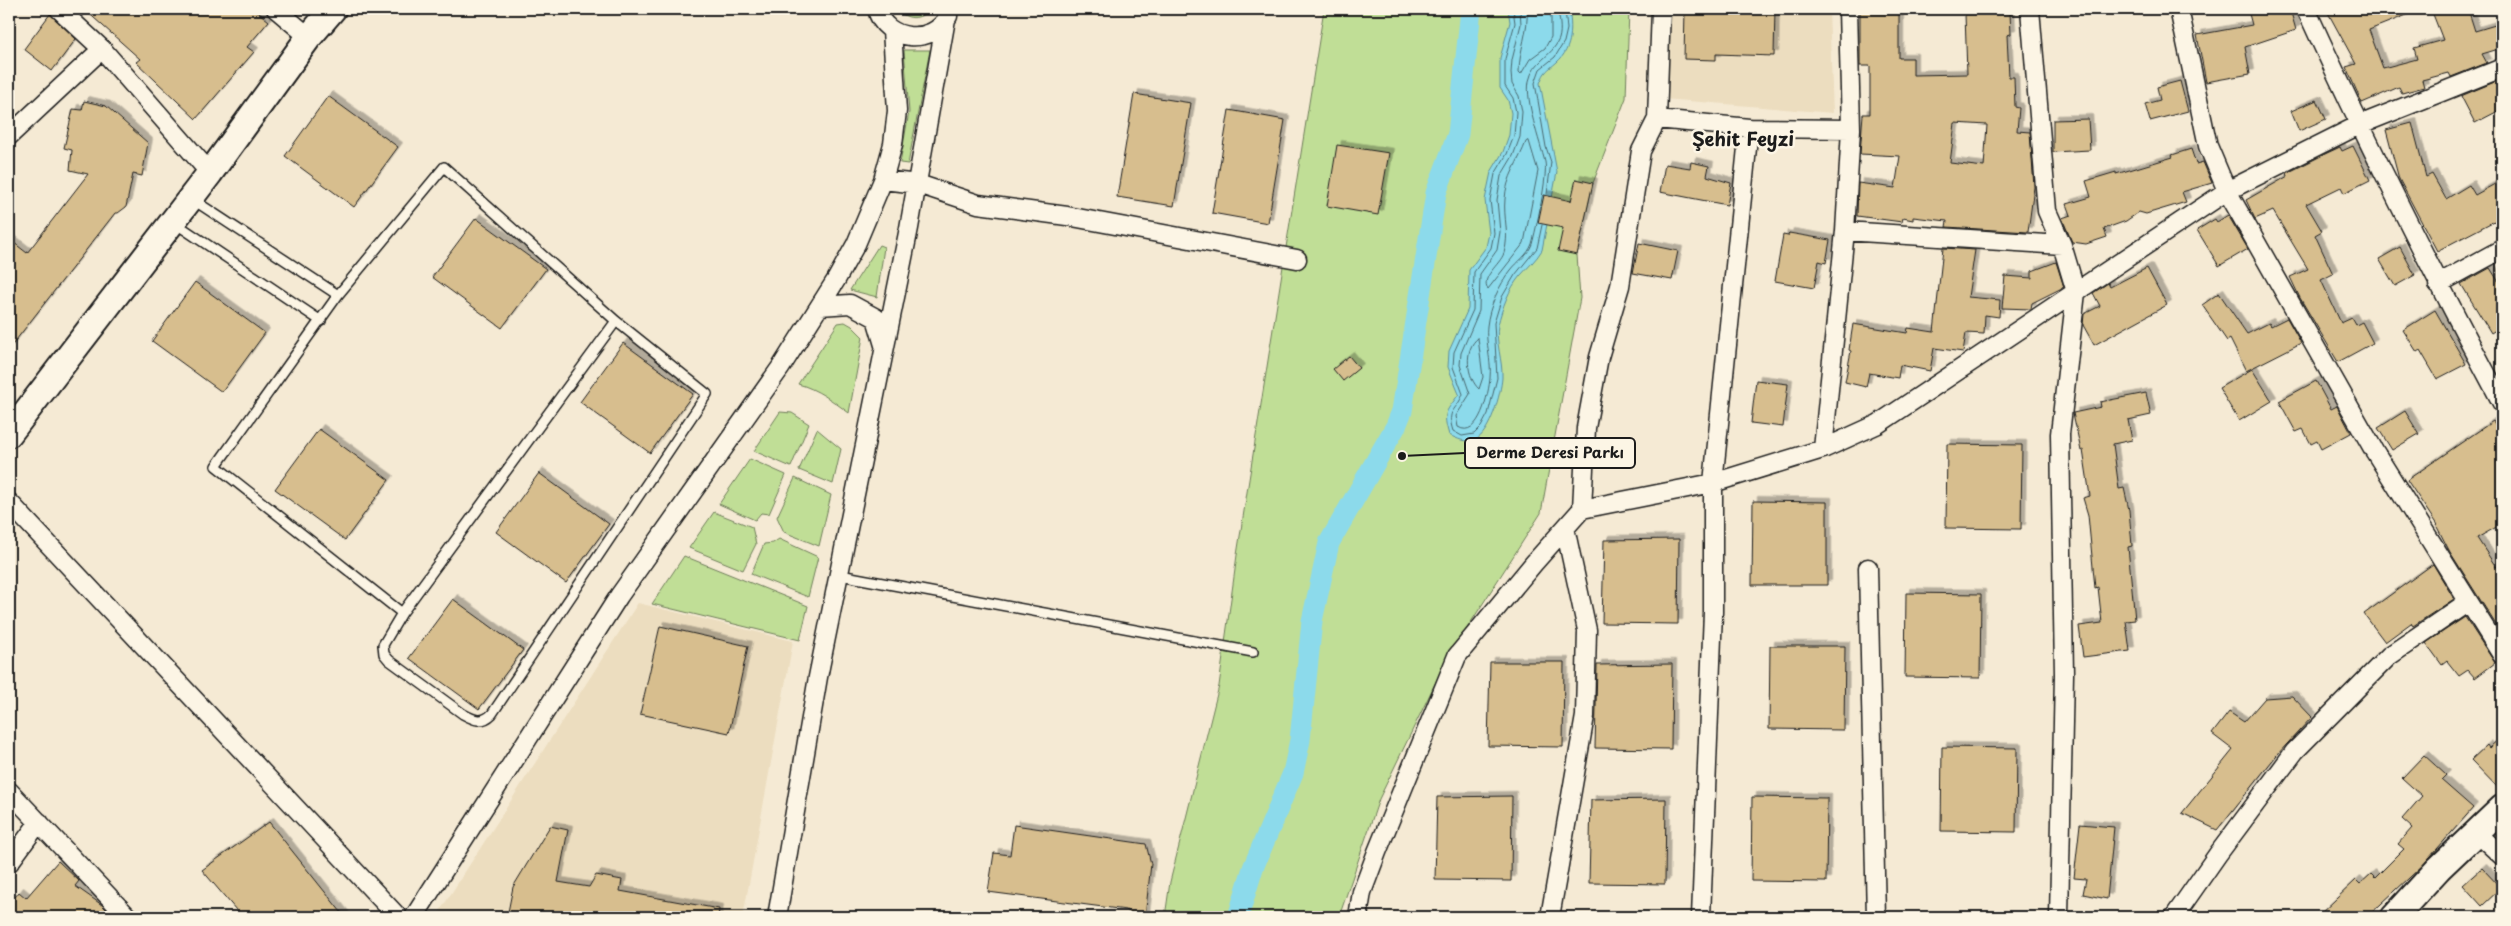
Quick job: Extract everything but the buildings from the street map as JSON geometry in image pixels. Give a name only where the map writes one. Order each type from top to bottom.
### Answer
[{"type":"street","points":[[59,9],[102,49],[210,173]]},
{"type":"street","points":[[276,9],[309,37]]},
{"type":"street","points":[[12,421],[191,198],[309,37],[333,9]]},
{"type":"street","points":[[1582,509],[1586,428],[1599,357],[1620,286],[1641,151],[1657,119],[1661,9]]},
{"type":"street","points":[[1823,449],[1845,231],[1850,129],[1848,9]]},
{"type":"street","points":[[2030,9],[2048,211],[2062,245],[2076,292],[2060,434],[2064,674],[2059,917]]},
{"type":"street","points":[[2179,9],[2208,146],[2227,191],[2375,452],[2502,655]]},
{"type":"street","points":[[2306,9],[2359,125],[2438,284],[2502,403]]},
{"type":"street","points":[[877,10],[892,30],[902,35],[914,37],[927,35],[938,29],[948,14]]},
{"type":"street","points":[[777,917],[818,677],[885,348],[948,14]]},
{"type":"street","points":[[414,917],[619,596],[781,367],[820,306],[856,244],[883,180],[893,144],[898,111],[892,30]]},
{"type":"street","points":[[9,136],[102,49]]},
{"type":"street","points":[[1358,917],[1362,892],[1377,852],[1457,656],[1582,509],[1713,483],[1823,449],[1878,424],[2227,191],[2359,125],[2502,68]]},
{"type":"street","points":[[1657,119],[1749,128],[1850,129]]},
{"type":"street","points":[[1701,917],[1713,612],[1713,483],[1749,128]]},
{"type":"street","points":[[883,180],[916,184],[978,204],[1067,216],[1297,260]]},
{"type":"street","points":[[1845,231],[2062,245]]},
{"type":"street","points":[[2438,284],[2502,249]]},
{"type":"street","points":[[820,306],[850,304],[876,318],[885,348]]},
{"type":"street","points":[[9,502],[398,917]]},
{"type":"street","points":[[1550,917],[1585,716],[1587,630],[1565,528]]},
{"type":"street","points":[[1868,568],[1876,917]]},
{"type":"street","points":[[2174,917],[2218,854],[2295,751],[2389,656],[2468,602]]},
{"type":"street","points":[[9,791],[128,917]]},
{"type":"street","points":[[2394,917],[2476,832],[2502,808]]},
{"type":"street","points":[[9,863],[38,822]]},
{"type":"street","points":[[2476,832],[2502,856]]},
{"type":"lane","points":[[402,613],[216,466],[321,322],[338,295],[444,167],[616,320],[708,394],[487,719],[473,720],[389,660],[384,654],[383,645],[402,613],[616,320]]},
{"type":"lane","points":[[191,198],[338,295]]},
{"type":"lane","points":[[173,221],[321,322]]},
{"type":"lane","points":[[840,575],[1253,652]]},
{"type":"shaded area","points":[[1666,9],[1829,9],[1833,113],[1664,99]]},
{"type":"shaded area","points":[[638,603],[793,641],[743,917],[436,917]]},
{"type":"green space","points":[[897,9],[929,9],[921,16],[913,18],[901,13]]},
{"type":"green space","points":[[1324,9],[1629,9],[1626,98],[1593,183],[1577,255],[1580,298],[1541,513],[1446,661],[1379,799],[1339,917],[1165,917],[1170,882],[1219,686],[1237,555]]},
{"type":"green space","points":[[904,50],[930,50],[908,164],[900,163],[909,112]]},
{"type":"green space","points":[[879,245],[884,247],[877,297],[850,290]]},
{"type":"green space","points":[[845,322],[863,337],[849,413],[818,392],[798,384],[838,323]]},
{"type":"green space","points":[[780,412],[792,413],[809,424],[791,467],[754,451]]},
{"type":"green space","points":[[817,429],[841,449],[833,484],[799,470]]},
{"type":"green space","points":[[750,459],[786,475],[769,514],[761,513],[755,520],[719,504]]},
{"type":"green space","points":[[795,478],[831,495],[819,546],[784,532],[777,517]]},
{"type":"green space","points":[[714,512],[752,527],[756,544],[743,570],[689,548]]},
{"type":"green space","points":[[779,539],[818,557],[808,597],[751,574],[764,544],[773,543]]},
{"type":"green space","points":[[684,556],[808,606],[800,640],[652,604]]},
{"type":"water","points":[[1508,9],[1569,9],[1571,30],[1569,44],[1562,56],[1543,76],[1540,83],[1557,172],[1542,250],[1512,287],[1498,325],[1502,378],[1494,412],[1490,422],[1480,436],[1475,440],[1465,441],[1449,435],[1446,421],[1446,413],[1459,394],[1448,367],[1449,351],[1468,309],[1469,270],[1486,247],[1489,233],[1485,200],[1491,172],[1503,152],[1509,135],[1511,113],[1508,100],[1500,88],[1500,58],[1510,22]]},
{"type":"waterway","points":[[1238,917],[1253,868],[1293,773],[1300,740],[1312,621],[1329,543],[1396,426],[1402,411],[1436,193],[1458,134],[1471,9]]},
{"type":"place","name":"Derme Deresi Parkı","points":[[1402,456]]},
{"type":"district","name":"Şehit Feyzi","points":[[1743,139]]}]
